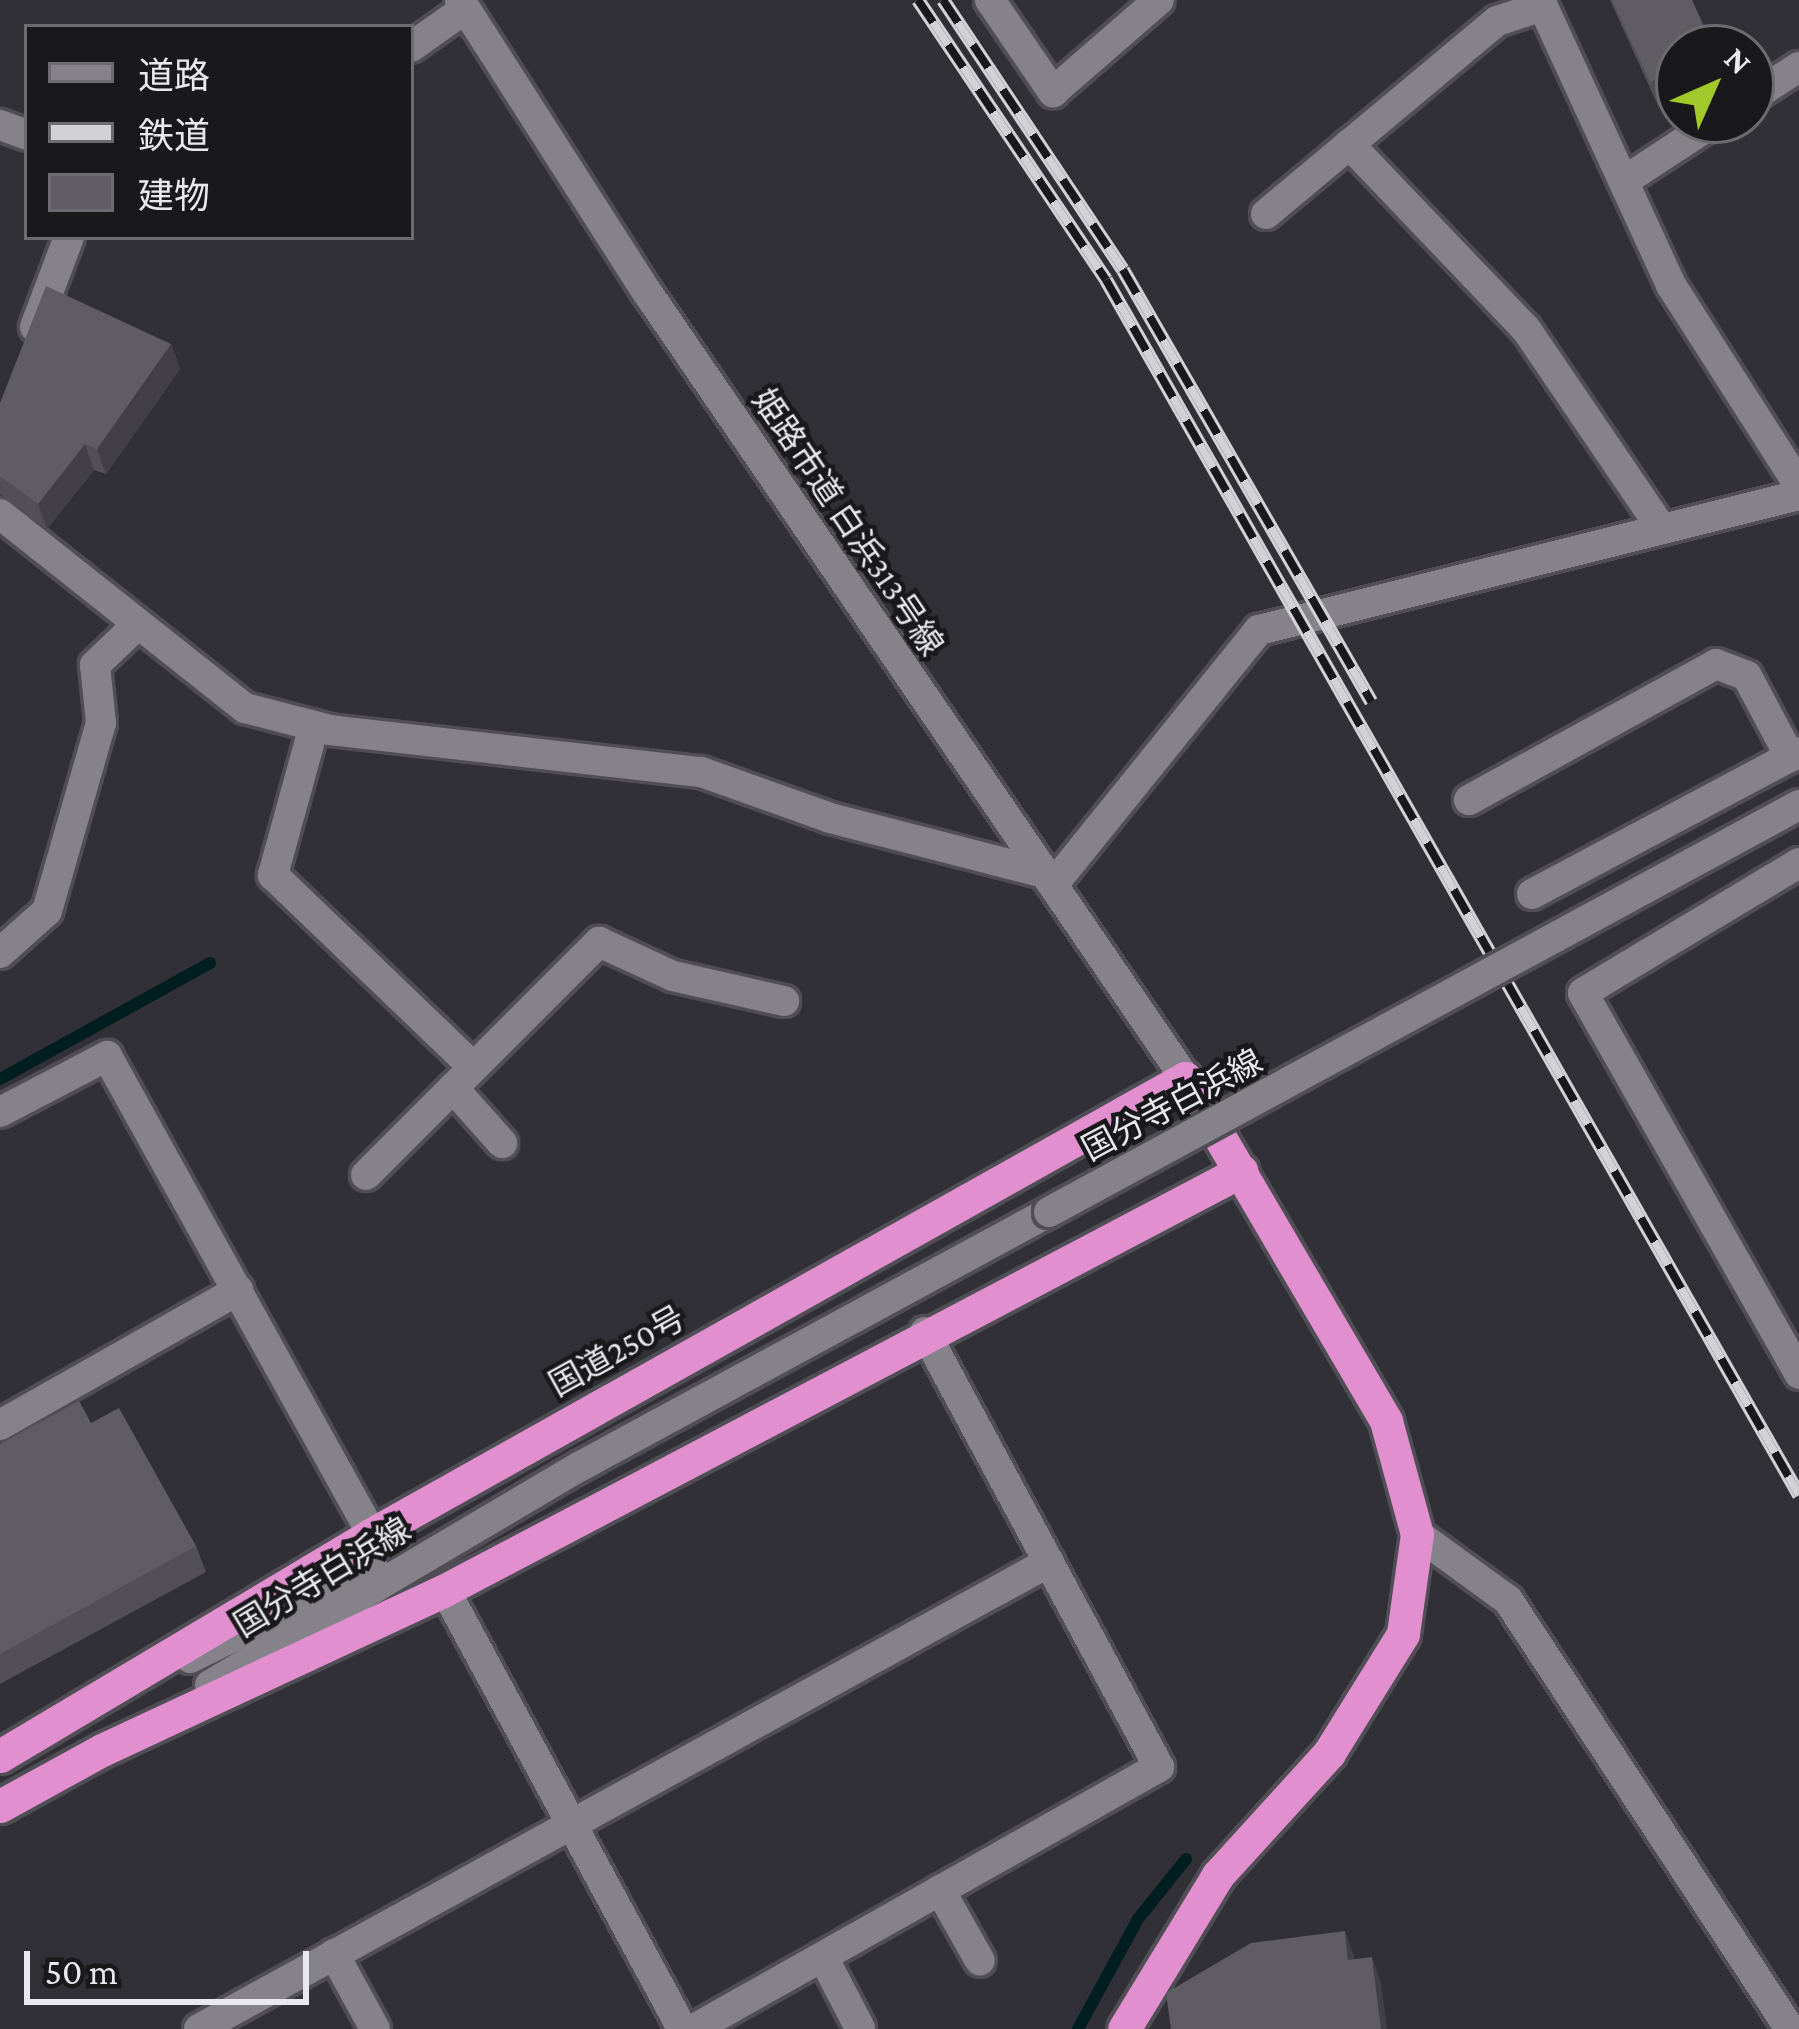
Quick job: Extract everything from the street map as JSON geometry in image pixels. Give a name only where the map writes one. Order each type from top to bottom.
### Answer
[{"type":"highway","points":[[1124,2029],[1218,1875],[1329,1753],[1403,1634],[1417,1534],[1386,1421],[1184,1078]]},
{"type":"highway","name":"国道250号","points":[[0,1756],[371,1534],[1184,1078]]},
{"type":"highway","points":[[0,1806],[102,1750],[445,1590],[925,1332],[1240,1171]]},
{"type":"street","points":[[990,0],[1053,92],[1160,0]]},
{"type":"street","points":[[1266,214],[1497,21],[1542,3],[1627,179],[1670,285],[1799,485]]},
{"type":"street","points":[[414,45],[463,4]]},
{"type":"street","name":"姫路市道 白浜313号線","points":[[463,4],[647,292],[1184,1078]]},
{"type":"street","points":[[1349,144],[1526,328],[1662,529]]},
{"type":"street","points":[[1627,179],[1680,144]]},
{"type":"street","points":[[23,359],[68,240]]},
{"type":"street","points":[[0,514],[245,708],[314,726],[701,772],[830,818],[1048,879],[1259,630],[1799,495]]},
{"type":"street","points":[[0,953],[47,911],[101,723],[95,665],[136,626]]},
{"type":"street","points":[[1468,800],[1716,664],[1748,676],[1795,754],[1532,894]]},
{"type":"street","points":[[314,726],[273,875],[463,1078],[502,1143]]},
{"type":"street","name":"国分寺白浜線","points":[[102,1750],[579,1467],[1799,805]]},
{"type":"street","points":[[1799,862],[1583,993],[1799,1374]]},
{"type":"street","points":[[366,1175],[599,942],[673,976],[784,1001]]},
{"type":"street","points":[[0,1112],[107,1056],[371,1534]]},
{"type":"street","points":[[0,1425],[238,1290]]},
{"type":"street","points":[[694,2029],[1160,1767],[925,1332]]},
{"type":"street","name":"国分寺白浜線","points":[[87,1708],[579,1467]]},
{"type":"street","points":[[1417,1534],[1508,1600],[1790,2029]]},
{"type":"street","points":[[199,2029],[1049,1562]]},
{"type":"street","points":[[445,1590],[682,2029]]},
{"type":"street","points":[[940,1891],[980,1961]]},
{"type":"street","points":[[334,1954],[375,2029]]},
{"type":"street","points":[[823,1957],[860,2028]]},
{"type":"building","points":[[1612,0],[1692,0],[1703,24],[1655,24],[1655,80],[1650,82]]},
{"type":"building","points":[[46,286],[171,344],[97,449],[85,444],[38,504],[0,476],[0,403]]},
{"type":"building","points":[[79,1401],[91,1423],[119,1408],[196,1546],[0,1654],[0,1444]]},
{"type":"building","points":[[1345,1931],[1348,1960],[1372,1957],[1381,2029],[1171,2029],[1166,1993],[1251,1943]]},
{"type":"waterway","points":[[0,1079],[210,963]]},
{"type":"waterway","points":[[1078,2029],[1138,1919],[1186,1859]]},
{"type":"railway","points":[[918,0],[1106,280],[1799,1495]]},
{"type":"railway","points":[[943,0],[1123,270],[1371,702]]}]
